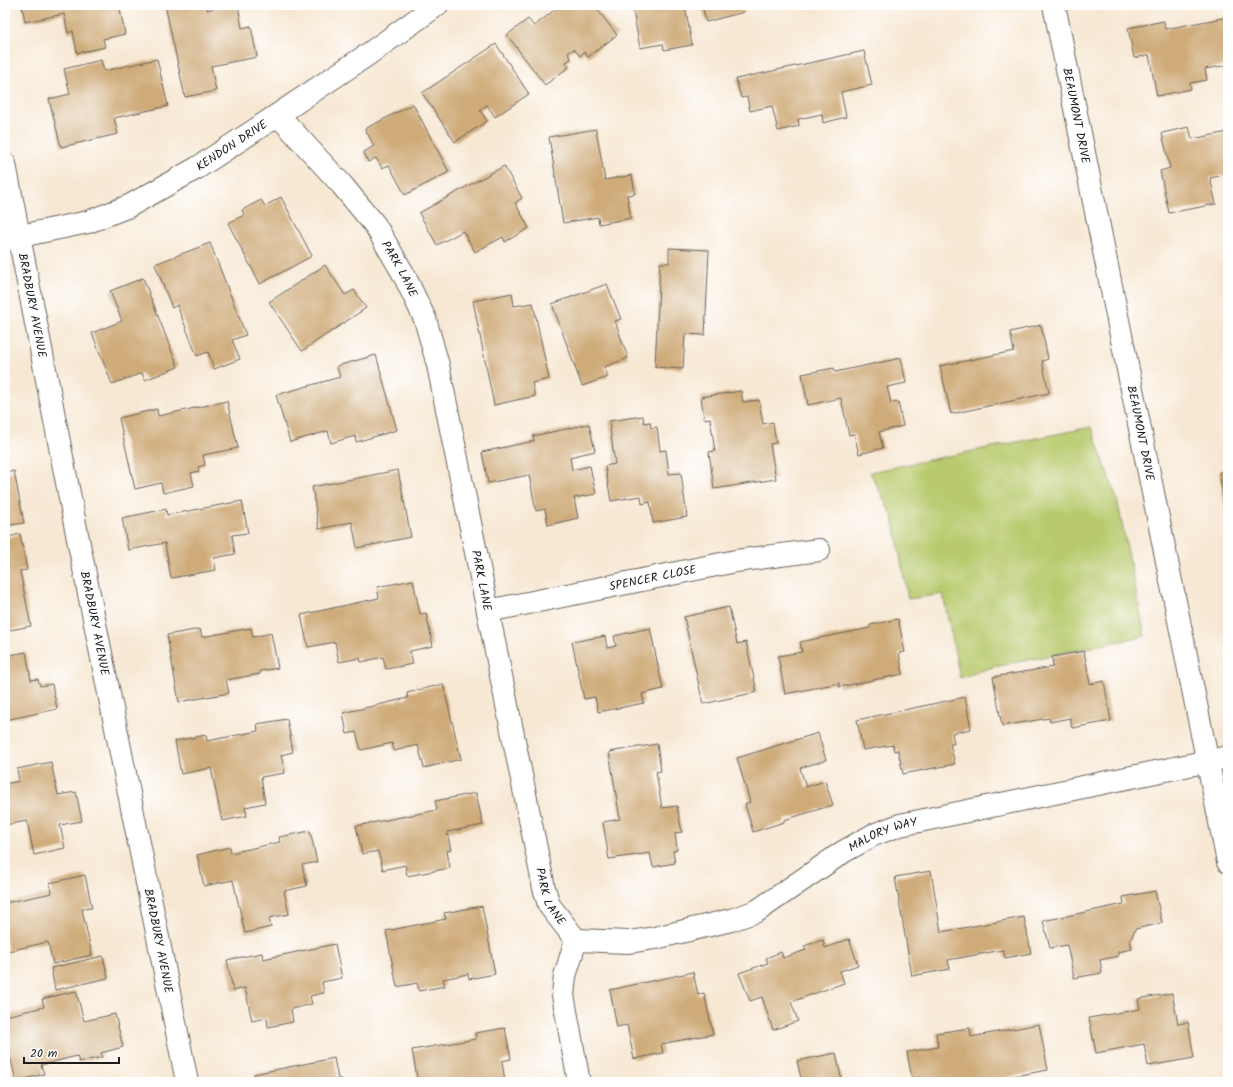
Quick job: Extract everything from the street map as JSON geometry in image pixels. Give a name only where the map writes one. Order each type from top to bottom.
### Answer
[{"type":"street","name":"KENDON DRIVE","points":[[12,237],[88,222],[129,206],[197,168],[370,53],[437,5]]},
{"type":"street","name":"BEAUMONT DRIVE","points":[[1054,5],[1218,759],[1228,862]]},
{"type":"street","name":"PARK LANE","points":[[278,115],[342,185],[375,224],[403,273],[425,319],[438,365],[544,888],[549,905],[576,940]]},
{"type":"street","name":"BRADBURY AVENUE","points":[[5,164],[12,237],[76,529],[186,1082]]},
{"type":"street","name":"SPENCER CLOSE","points":[[488,611],[736,561],[818,550]]},
{"type":"street","name":"MALORY WAY","points":[[576,940],[630,942],[655,938],[731,920],[757,910],[855,845],[873,835],[900,825],[1218,759]]},
{"type":"street","points":[[576,940],[565,976],[563,995],[579,1082]]},
{"type":"green space","points":[[1091,427],[1117,499],[1145,636],[989,668],[960,678],[943,594],[908,599],[893,517],[870,472]]},
{"type":"building","points":[[22,5],[119,5],[125,34],[103,39],[105,47],[77,53],[73,31],[68,33],[64,14],[25,22]]},
{"type":"building","points":[[165,5],[206,5],[207,10],[229,5],[238,5],[242,28],[251,26],[257,57],[211,66],[216,91],[185,97]]},
{"type":"building","points":[[561,5],[594,5],[617,35],[588,57],[584,52],[580,56],[574,49],[568,53],[571,59],[566,62],[569,67],[545,85],[507,35],[528,19],[534,26]]},
{"type":"building","points":[[632,5],[685,5],[692,45],[664,50],[663,44],[640,48]]},
{"type":"building","points":[[702,5],[742,5],[744,12],[706,22]]},
{"type":"building","points":[[1228,17],[1228,65],[1205,69],[1207,80],[1190,83],[1191,89],[1157,96],[1149,55],[1134,58],[1128,28],[1164,21],[1165,29]]},
{"type":"building","points":[[496,44],[529,94],[495,117],[487,105],[480,110],[487,121],[455,142],[422,93]]},
{"type":"building","points":[[864,51],[872,85],[841,92],[846,117],[823,123],[822,114],[798,119],[799,126],[778,131],[772,106],[750,111],[747,97],[741,98],[736,79]]},
{"type":"building","points":[[157,59],[168,106],[114,118],[118,134],[61,147],[49,99],[70,94],[64,69],[101,60],[104,71]]},
{"type":"building","points":[[413,104],[449,172],[405,195],[389,165],[382,168],[376,158],[368,162],[364,152],[374,146],[365,129]]},
{"type":"building","points":[[1189,127],[1192,139],[1228,132],[1228,174],[1210,178],[1216,204],[1169,213],[1160,171],[1170,168],[1162,133]]},
{"type":"building","points":[[596,129],[605,180],[632,175],[635,194],[627,195],[631,218],[599,224],[598,217],[563,223],[549,137]]},
{"type":"building","points":[[504,166],[522,198],[515,203],[529,228],[505,242],[503,237],[475,252],[463,231],[437,245],[419,213]]},
{"type":"building","points":[[281,197],[312,256],[260,284],[228,223],[244,215],[242,210],[261,200],[265,206]]},
{"type":"building","points":[[210,243],[246,335],[232,340],[240,359],[214,369],[208,352],[197,356],[177,305],[172,308],[155,264]]},
{"type":"building","points":[[669,248],[709,250],[705,335],[685,334],[683,369],[655,367],[660,263],[669,263]]},
{"type":"building","points":[[325,265],[345,295],[354,290],[366,308],[302,351],[269,302]]},
{"type":"building","points":[[143,278],[178,367],[145,380],[142,373],[112,384],[92,333],[122,321],[110,291]]},
{"type":"building","points":[[607,284],[621,319],[615,321],[628,358],[604,367],[608,377],[582,386],[552,304]]},
{"type":"building","points":[[512,293],[514,306],[533,303],[549,379],[532,383],[535,396],[494,405],[473,301]]},
{"type":"building","points":[[1041,325],[1048,359],[1042,361],[1049,393],[951,414],[940,366],[1014,351],[1010,332]]},
{"type":"building","points":[[376,355],[397,430],[356,442],[355,436],[331,443],[328,431],[290,442],[276,395],[340,377],[337,366]]},
{"type":"building","points":[[901,358],[906,383],[887,387],[891,403],[898,402],[903,426],[879,432],[883,448],[859,454],[854,434],[849,435],[841,398],[808,405],[802,374],[834,368],[835,372]]},
{"type":"building","points":[[741,391],[743,402],[759,400],[763,424],[773,422],[776,443],[770,444],[776,479],[714,489],[709,452],[715,451],[710,418],[704,419],[701,397]]},
{"type":"building","points":[[227,401],[238,448],[203,455],[205,465],[198,467],[199,471],[191,473],[194,486],[163,493],[161,483],[135,489],[119,418],[157,409],[158,416]]},
{"type":"building","points":[[643,416],[644,423],[650,422],[651,428],[657,427],[660,451],[666,450],[669,474],[681,473],[687,517],[653,523],[650,502],[642,504],[641,496],[611,501],[605,466],[615,464],[609,421]]},
{"type":"building","points":[[589,424],[595,451],[570,457],[572,470],[590,466],[596,494],[574,498],[578,518],[548,525],[545,509],[536,511],[529,475],[488,483],[482,452],[534,441],[533,436]]},
{"type":"building","points":[[398,470],[411,537],[357,548],[352,522],[319,529],[312,487]]},
{"type":"building","points":[[1228,470],[1228,518],[1227,518],[1219,472]]},
{"type":"building","points":[[14,471],[24,523],[5,526],[5,473]]},
{"type":"building","points":[[242,501],[248,533],[232,535],[235,554],[214,558],[216,570],[171,578],[165,543],[128,550],[122,518],[166,509],[167,515]]},
{"type":"building","points":[[20,534],[27,570],[20,571],[31,626],[5,631],[5,538]]},
{"type":"building","points":[[413,580],[420,614],[426,613],[433,646],[410,651],[413,664],[386,669],[383,657],[361,662],[360,658],[339,662],[335,642],[308,647],[301,615],[379,598],[377,587]]},
{"type":"building","points":[[729,607],[737,644],[746,642],[757,692],[703,704],[684,617]]},
{"type":"building","points":[[898,619],[905,652],[899,653],[903,674],[839,687],[839,683],[785,694],[778,656],[802,652],[800,642],[870,628],[870,625]]},
{"type":"building","points":[[251,628],[253,637],[271,633],[278,668],[260,671],[260,674],[226,680],[229,693],[179,702],[167,635],[200,629],[202,637]]},
{"type":"building","points":[[650,628],[663,689],[642,694],[644,703],[598,712],[595,697],[584,699],[572,642],[605,636],[607,648],[616,646],[614,636]]},
{"type":"building","points":[[1084,651],[1090,684],[1104,681],[1111,721],[1072,728],[1070,718],[1050,722],[1049,718],[1002,726],[993,677],[1053,667],[1052,657]]},
{"type":"building","points":[[26,652],[31,680],[38,679],[40,686],[52,684],[57,709],[5,720],[5,656]]},
{"type":"building","points":[[443,684],[461,759],[424,768],[418,745],[394,751],[392,743],[361,750],[356,732],[347,734],[343,713],[408,698],[407,693]]},
{"type":"building","points":[[965,697],[971,729],[952,733],[954,744],[950,744],[955,764],[903,774],[898,750],[894,751],[893,745],[863,750],[857,720]]},
{"type":"building","points":[[287,719],[293,752],[281,755],[285,773],[261,777],[265,803],[245,807],[247,816],[222,821],[211,768],[181,774],[175,741],[206,735],[207,741],[258,731],[257,724]]},
{"type":"building","points":[[818,733],[826,760],[800,768],[806,787],[825,781],[833,805],[784,820],[784,822],[753,832],[745,804],[750,802],[737,758]]},
{"type":"building","points":[[657,744],[661,771],[656,772],[662,808],[677,806],[682,832],[675,833],[677,850],[673,851],[675,863],[653,867],[650,853],[609,859],[603,822],[620,819],[609,752]]},
{"type":"building","points":[[51,762],[58,795],[76,792],[82,821],[60,825],[65,848],[34,855],[27,821],[5,825],[5,784],[19,781],[17,769]]},
{"type":"building","points":[[476,793],[483,825],[447,832],[451,850],[447,851],[450,868],[407,876],[405,865],[383,870],[378,851],[362,854],[356,826],[437,810],[435,801]]},
{"type":"building","points":[[310,831],[317,862],[302,865],[307,886],[284,891],[289,914],[269,918],[271,927],[245,933],[233,880],[204,886],[197,855],[230,847],[231,853],[280,842],[279,837]]},
{"type":"building","points":[[931,871],[941,932],[1024,917],[1031,953],[1005,958],[1003,950],[948,960],[950,969],[912,976],[895,877]]},
{"type":"building","points":[[85,875],[92,908],[82,909],[92,955],[53,964],[48,942],[8,951],[5,936],[5,903],[52,893],[50,883]]},
{"type":"building","points":[[1155,891],[1162,923],[1135,929],[1130,941],[1132,949],[1118,952],[1118,956],[1100,960],[1102,973],[1074,978],[1067,945],[1050,948],[1043,921],[1124,904],[1123,897]]},
{"type":"building","points":[[482,906],[495,974],[469,979],[468,974],[443,979],[445,986],[419,991],[417,983],[397,987],[386,931],[446,919],[444,913]]},
{"type":"building","points":[[849,939],[858,965],[840,971],[844,983],[791,1002],[798,1021],[773,1030],[762,997],[750,1001],[739,973],[768,963],[766,958],[781,952],[783,958],[806,950],[804,946],[823,940],[825,948]]},
{"type":"building","points":[[335,944],[342,978],[322,982],[324,993],[310,996],[312,1004],[291,1009],[293,1022],[268,1027],[267,1018],[252,1021],[245,988],[233,991],[227,960],[262,953],[263,959]]},
{"type":"building","points":[[103,956],[108,978],[55,990],[51,968]]},
{"type":"building","points":[[693,972],[698,995],[704,993],[713,1034],[661,1044],[663,1053],[634,1059],[627,1025],[617,1027],[610,990]]},
{"type":"building","points":[[76,991],[84,1021],[115,1014],[123,1047],[101,1053],[102,1057],[79,1062],[77,1056],[41,1065],[44,1074],[16,1081],[5,1035],[5,1016],[44,1007],[42,999]]},
{"type":"building","points":[[1172,993],[1178,1024],[1188,1022],[1194,1058],[1148,1066],[1144,1044],[1096,1053],[1089,1018],[1140,1009],[1138,999]]},
{"type":"building","points":[[1039,1024],[1048,1070],[991,1080],[992,1082],[922,1082],[921,1077],[912,1079],[907,1052],[938,1047],[936,1033],[970,1028],[971,1037]]},
{"type":"building","points":[[505,1028],[511,1059],[502,1061],[505,1082],[418,1082],[412,1050],[476,1039],[475,1033]]},
{"type":"building","points":[[836,1053],[842,1082],[802,1082],[797,1061]]},
{"type":"building","points":[[334,1058],[338,1079],[342,1079],[343,1082],[256,1082],[254,1074]]}]
